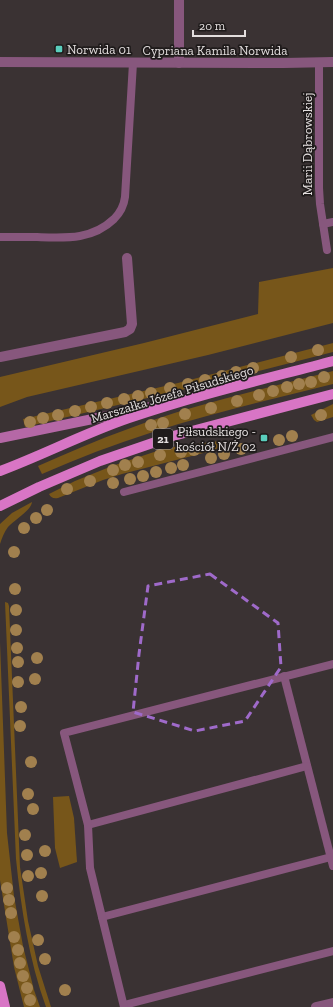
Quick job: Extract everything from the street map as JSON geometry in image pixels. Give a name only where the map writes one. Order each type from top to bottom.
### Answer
[{"type":"main road","name":"Marszałka Józefa Piłsudskiego","points":[[0,471],[30,460],[95,430],[129,418],[188,400],[333,361]]},
{"type":"main road","name":"21","points":[[0,506],[39,487],[100,461],[173,436],[333,394]]},
{"type":"main road","points":[[0,986],[5,1007]]},
{"type":"street","points":[[179,63],[180,0]]},
{"type":"street","name":"Cypriana Kamila Norwida","points":[[0,62],[333,62]]},
{"type":"street","points":[[0,357],[125,332],[130,329],[132,324],[127,258]]},
{"type":"street","points":[[0,438],[188,400]]},
{"type":"street","points":[[316,1007],[333,1003]]},
{"type":"lane","points":[[0,237],[64,238],[81,236],[103,228],[116,216],[124,203],[125,197],[133,63]]},
{"type":"lane","name":"Marii Dąbrowskiej","points":[[319,63],[318,177],[320,204],[328,250]]},
{"type":"lane","points":[[323,224],[333,222]]},
{"type":"lane","points":[[124,492],[333,437]]},
{"type":"lane","points":[[333,664],[64,733],[88,825],[90,868],[124,1006],[333,952]]},
{"type":"lane","points":[[284,676],[333,866]]},
{"type":"lane","points":[[88,825],[306,766]]},
{"type":"lane","points":[[102,917],[331,857]]},
{"type":"highlighted area","points":[[210,574],[278,623],[281,667],[245,721],[195,731],[133,712],[148,586]]},
{"type":"shaded area","points":[[333,268],[333,323],[208,355],[27,397],[0,407],[0,377],[258,314],[259,282]]},
{"type":"shaded area","points":[[333,343],[333,352],[232,378],[25,427],[23,419],[178,383]]},
{"type":"shaded area","points":[[333,371],[333,384],[243,406],[175,425],[111,446],[42,474],[38,466],[153,420],[229,397]]},
{"type":"shaded area","points":[[333,404],[333,417],[317,422],[314,420],[311,415]]},
{"type":"shaded area","points":[[219,441],[220,446],[215,450],[122,474],[58,498],[53,498],[49,494],[75,481],[112,466],[166,448]]},
{"type":"shaded area","points":[[32,502],[29,509],[8,527],[0,544],[0,524],[12,513]]},
{"type":"shaded area","points":[[5,602],[8,603],[9,606],[20,867],[28,921],[38,966],[51,1007],[46,1007],[30,952],[18,878]]},
{"type":"shaded area","points":[[0,642],[7,833],[14,896],[23,946],[34,990],[40,1007],[24,1007],[14,967],[0,880]]},
{"type":"shaded area","points":[[69,796],[74,818],[77,862],[60,868],[55,848],[53,797]]},
{"type":"place","name":"Norwida 01","points":[[59,49]]},
{"type":"place","name":"Piłsudskiego - kościół N/Ż 02","points":[[264,438]]}]
